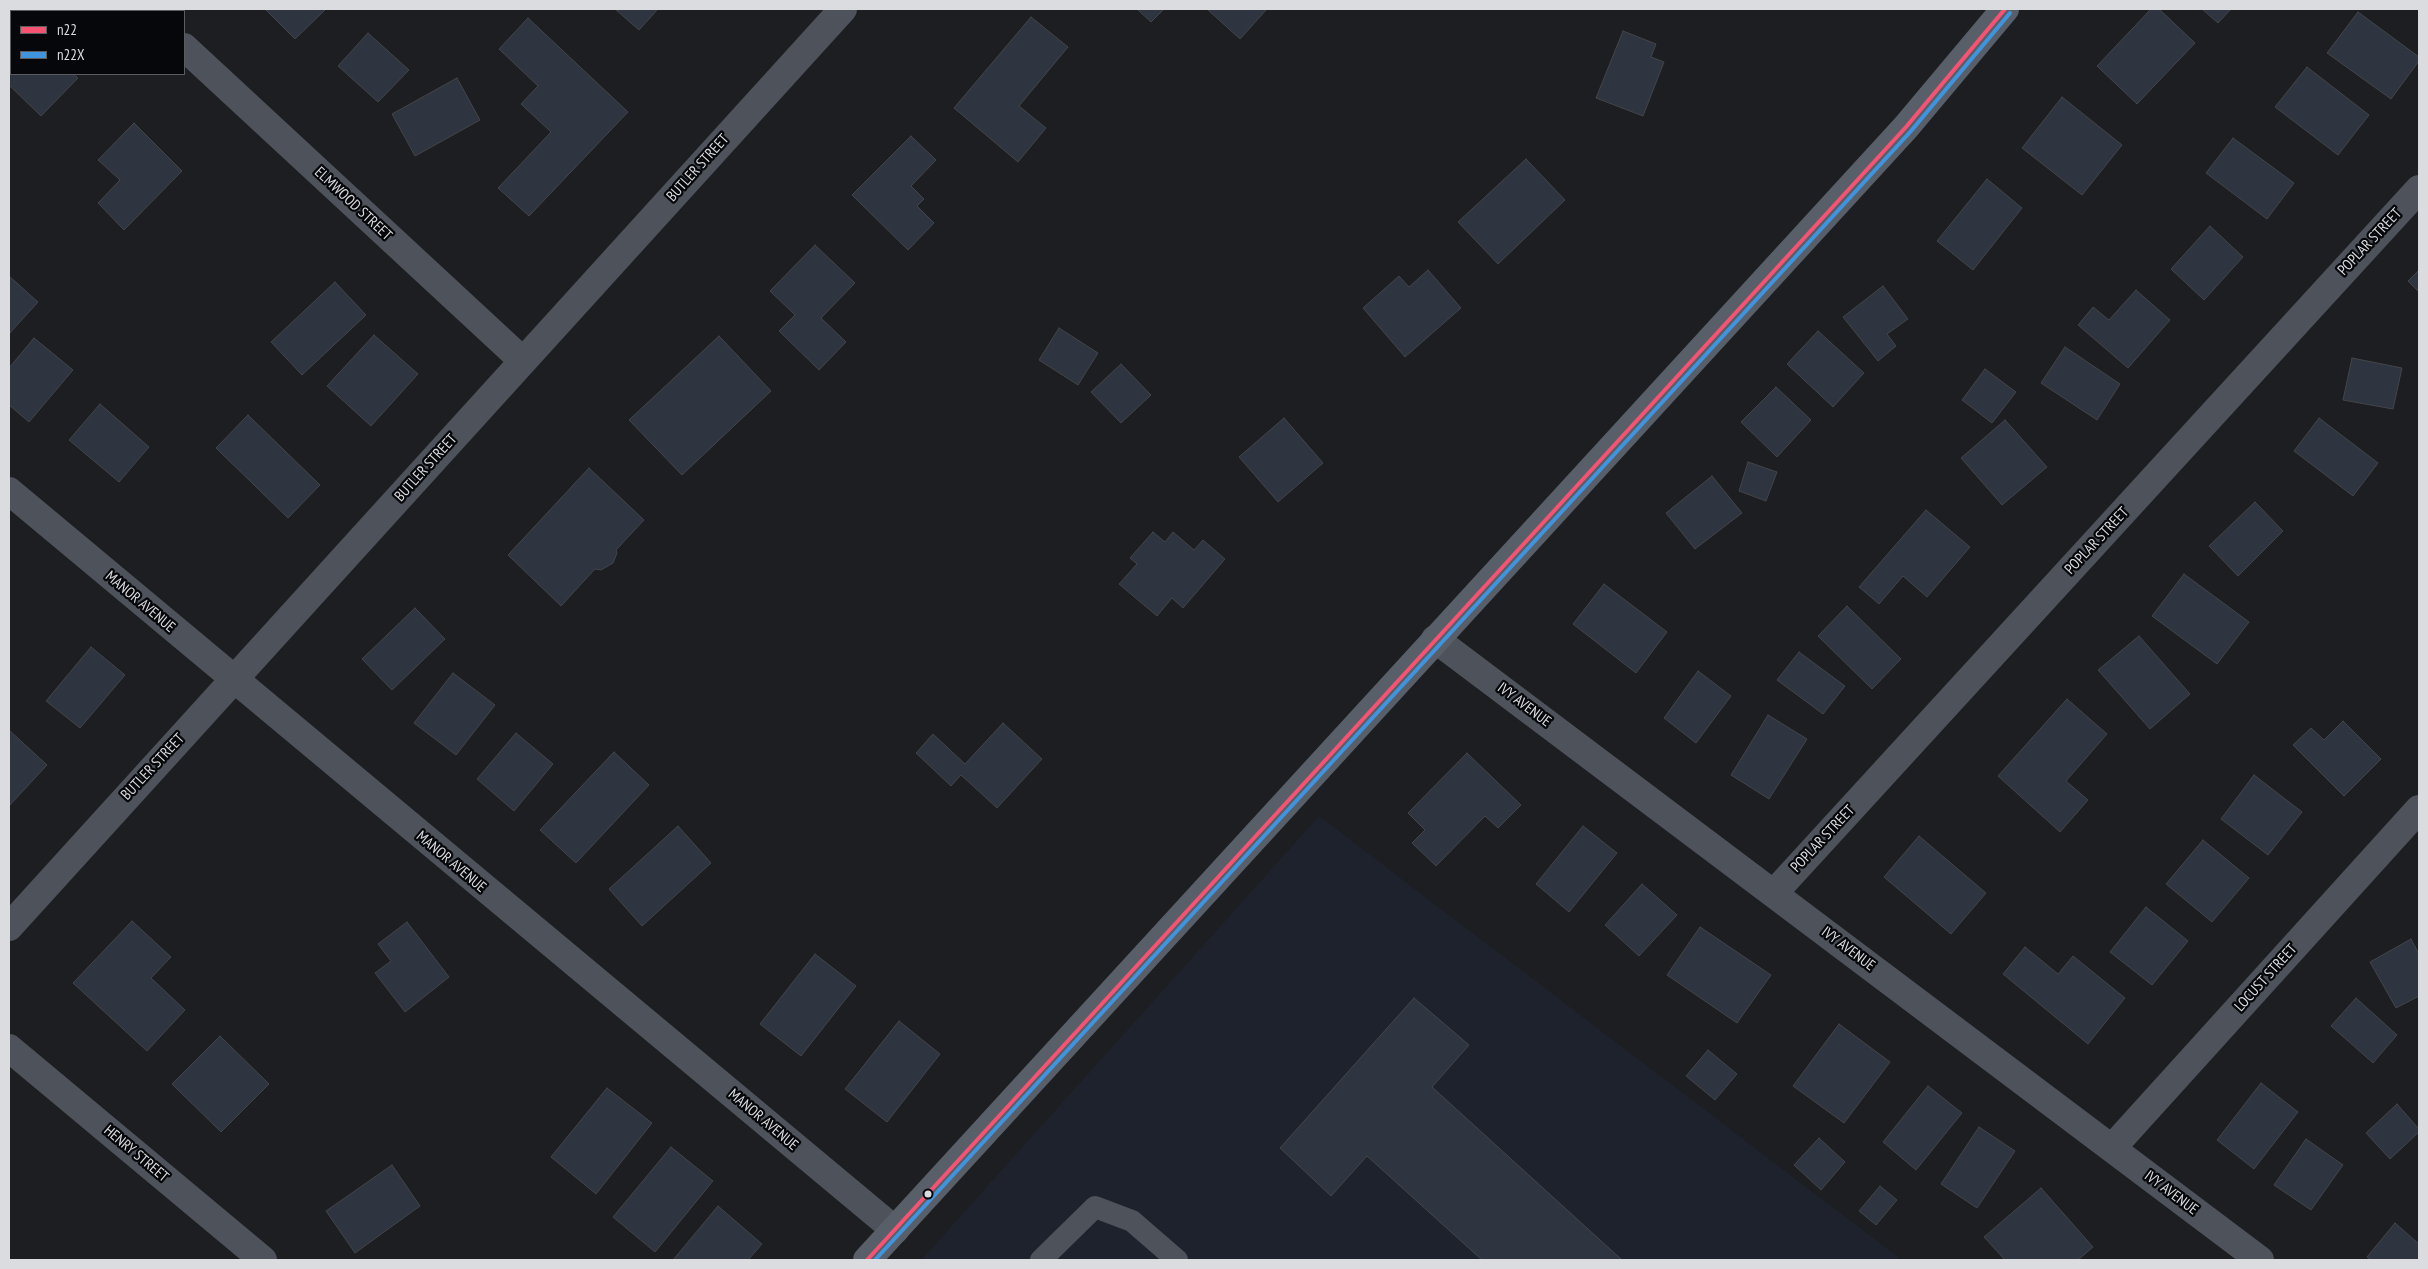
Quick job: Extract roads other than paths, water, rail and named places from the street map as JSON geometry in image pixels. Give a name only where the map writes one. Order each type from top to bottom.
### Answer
[{"type":"main road","points":[[867,1260],[1899,135],[2005,9]]},
{"type":"street","name":"BUTLER STREET","points":[[9,927],[843,9]]},
{"type":"street","name":"ELMWOOD STREET","points":[[185,48],[522,361]]},
{"type":"street","name":"POPLAR STREET","points":[[1774,893],[2419,189]]},
{"type":"street","name":"MANOR AVENUE","points":[[9,492],[895,1230]]},
{"type":"street","name":"IVY AVENUE","points":[[1435,639],[2260,1260]]},
{"type":"street","name":"LOCUST STREET","points":[[2112,1148],[2419,809]]},
{"type":"street","name":"HENRY STREET","points":[[9,1048],[263,1260]]},
{"type":"lane","points":[[1041,1260],[1095,1207],[1132,1221],[1177,1260]]}]
